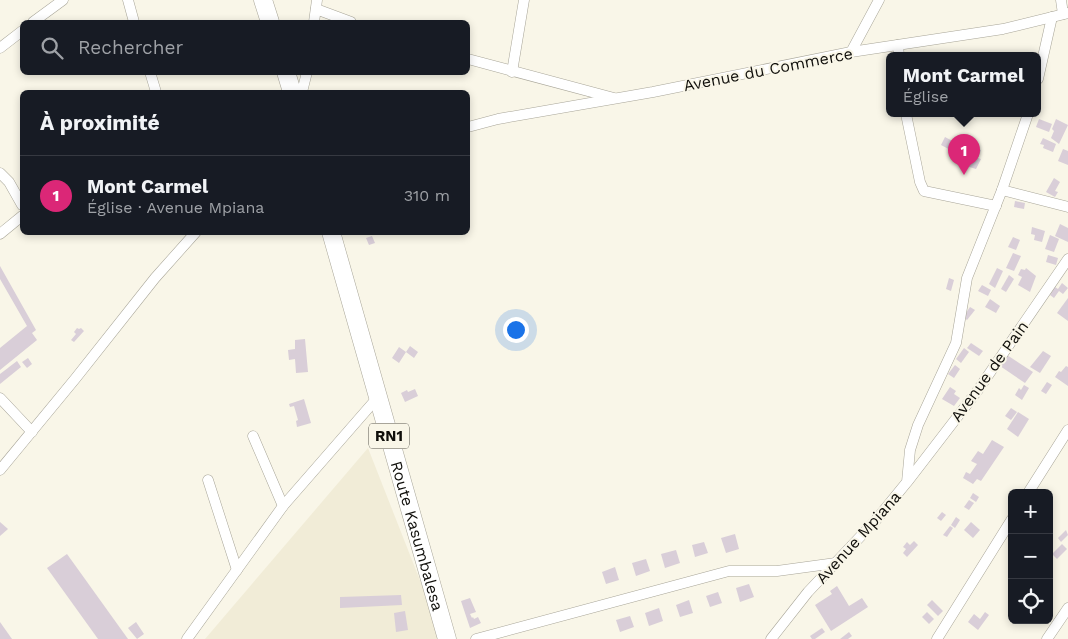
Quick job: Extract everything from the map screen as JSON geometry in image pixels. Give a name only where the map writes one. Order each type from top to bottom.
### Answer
[{"type":"highway","points":[[263,0],[269,20]]},
{"type":"highway","points":[[287,75],[291,90]]},
{"type":"highway","name":"Route Kasumbalesa","points":[[332,235],[447,639]]},
{"type":"street","points":[[36,20],[63,0]]},
{"type":"street","points":[[128,0],[133,20]]},
{"type":"street","points":[[512,72],[524,0]]},
{"type":"street","points":[[851,52],[880,0]]},
{"type":"street","points":[[1061,0],[1066,13]]},
{"type":"street","points":[[314,20],[317,4],[348,20]]},
{"type":"street","name":"Avenue du Commerce","points":[[470,126],[498,119],[617,99],[851,52],[1004,29],[1066,13]]},
{"type":"street","points":[[1041,66],[1052,16]]},
{"type":"street","points":[[0,48],[20,33]]},
{"type":"street","points":[[898,45],[899,52]]},
{"type":"street","points":[[470,60],[617,99]]},
{"type":"street","points":[[151,75],[155,90]]},
{"type":"street","points":[[302,90],[306,75]]},
{"type":"street","points":[[907,117],[920,182],[924,192],[996,206]]},
{"type":"street","name":"Avenue Mpiana","points":[[771,639],[808,592],[876,520],[907,482],[910,450],[918,425],[956,344],[967,278],[1002,190],[1027,117]]},
{"type":"street","points":[[0,174],[8,182],[20,202]]},
{"type":"street","points":[[1002,190],[1068,207]]},
{"type":"street","points":[[0,234],[20,218]]},
{"type":"street","points":[[0,470],[154,278],[193,235]]},
{"type":"street","name":"Avenue de Pain","points":[[907,482],[978,390],[1068,259]]},
{"type":"street","points":[[187,639],[283,506],[378,397]]},
{"type":"street","points":[[0,398],[32,432]]},
{"type":"street","points":[[1031,489],[1068,430]]},
{"type":"street","points":[[253,436],[283,506]]},
{"type":"street","points":[[208,480],[237,570]]},
{"type":"street","points":[[937,639],[1008,525]]},
{"type":"street","points":[[476,639],[729,572],[777,572],[836,563]]},
{"type":"street","points":[[1047,639],[1068,608]]},
{"type":"shaded area","points":[[368,448],[443,639],[205,639]]},
{"type":"building","points":[[1039,119],[1052,124],[1049,132],[1036,127]]},
{"type":"building","points":[[1056,119],[1068,125],[1059,144],[1051,138]]},
{"type":"building","points":[[945,137],[962,146],[958,154],[941,145]]},
{"type":"building","points":[[1043,138],[1056,144],[1053,152],[1043,148],[1044,145],[1040,144]]},
{"type":"building","points":[[972,147],[981,150],[978,158],[981,159],[976,169],[966,166]]},
{"type":"building","points":[[1063,149],[1068,151],[1068,165],[1058,161]]},
{"type":"building","points":[[1054,178],[1060,182],[1055,191],[1058,192],[1055,197],[1046,192]]},
{"type":"building","points":[[1015,201],[1025,203],[1024,209],[1014,207]]},
{"type":"building","points":[[1060,224],[1068,228],[1068,242],[1055,236]]},
{"type":"building","points":[[1032,227],[1045,231],[1042,242],[1034,240],[1035,235],[1031,234]]},
{"type":"building","points":[[1050,235],[1059,239],[1054,252],[1045,249]]},
{"type":"building","points":[[372,236],[375,243],[369,245],[366,238]]},
{"type":"building","points":[[1013,237],[1020,240],[1016,250],[1008,247]]},
{"type":"building","points":[[1013,253],[1021,256],[1014,271],[1006,268]]},
{"type":"building","points":[[1048,255],[1058,258],[1056,265],[1046,262]]},
{"type":"building","points":[[0,266],[36,330],[32,333],[37,340],[0,370],[0,348],[27,326],[0,279]]},
{"type":"building","points":[[997,268],[1003,271],[995,288],[989,284]]},
{"type":"building","points":[[1026,268],[1036,276],[1030,292],[1018,285],[1022,277],[1018,275],[1021,269],[1025,270]]},
{"type":"building","points":[[1009,275],[1014,279],[1006,292],[1001,289]]},
{"type":"building","points":[[949,278],[954,280],[951,291],[946,289]]},
{"type":"building","points":[[1062,283],[1068,288],[1063,294],[1059,291],[1054,298],[1050,295],[1055,287],[1058,289]]},
{"type":"building","points":[[982,285],[991,290],[988,296],[978,291]]},
{"type":"building","points":[[1068,298],[1068,321],[1057,313]]},
{"type":"building","points":[[990,299],[1000,306],[996,313],[985,307]]},
{"type":"building","points":[[970,307],[975,310],[967,320],[963,317]]},
{"type":"building","points":[[77,328],[81,328],[84,331],[74,342],[71,340],[76,334],[74,332]]},
{"type":"building","points":[[305,339],[308,372],[296,373],[295,359],[289,360],[288,350],[295,349],[295,340]]},
{"type":"building","points":[[971,343],[983,351],[979,356],[967,348]]},
{"type":"building","points":[[410,346],[418,352],[414,358],[406,352]]},
{"type":"building","points":[[399,347],[406,352],[399,363],[392,358]]},
{"type":"building","points":[[964,348],[969,352],[961,363],[956,359]]},
{"type":"building","points":[[1043,351],[1051,356],[1040,373],[1030,367]]},
{"type":"building","points":[[1007,355],[1033,372],[1025,383],[1000,366]]},
{"type":"building","points":[[28,358],[32,364],[27,368],[22,362]]},
{"type":"building","points":[[17,361],[21,367],[0,384],[0,374]]},
{"type":"building","points":[[955,365],[960,369],[954,378],[948,374]]},
{"type":"building","points":[[1066,366],[1068,367],[1068,386],[1055,377]]},
{"type":"building","points":[[1047,382],[1052,385],[1046,394],[1041,391]]},
{"type":"building","points":[[1024,385],[1029,388],[1022,400],[1015,395],[1019,388],[1021,390]]},
{"type":"building","points":[[950,387],[956,391],[954,394],[960,398],[954,406],[942,399]]},
{"type":"building","points":[[415,389],[418,396],[405,402],[401,393]]},
{"type":"building","points":[[304,399],[311,423],[297,427],[296,421],[298,420],[294,406],[290,407],[289,404]]},
{"type":"building","points":[[1011,408],[1017,412],[1011,420],[1005,416]]},
{"type":"building","points":[[1018,412],[1029,419],[1018,437],[1007,429]]},
{"type":"building","points":[[992,440],[1004,447],[981,481],[977,479],[973,484],[963,478],[966,472],[970,474],[977,464],[971,461],[978,451],[983,454]]},
{"type":"building","points":[[973,493],[979,497],[976,502],[970,498]]},
{"type":"building","points":[[969,500],[974,503],[969,510],[964,507]]},
{"type":"building","points":[[942,512],[946,515],[941,521],[937,518]]},
{"type":"building","points":[[956,517],[960,520],[955,528],[951,525]]},
{"type":"building","points":[[0,522],[8,529],[0,536]]},
{"type":"building","points":[[971,522],[980,530],[973,538],[964,530]]},
{"type":"building","points":[[950,526],[953,528],[947,537],[943,535]]},
{"type":"building","points":[[1066,530],[1068,535],[1061,542],[1058,538]]},
{"type":"building","points":[[735,534],[739,549],[726,553],[721,538]]},
{"type":"building","points":[[914,541],[918,545],[907,557],[903,553],[906,549],[903,547],[907,542],[910,545]]},
{"type":"building","points":[[704,542],[708,553],[695,557],[692,545]]},
{"type":"building","points":[[1062,544],[1067,549],[1057,559],[1053,553]]},
{"type":"building","points":[[676,550],[680,563],[665,568],[661,554]]},
{"type":"building","points":[[67,554],[128,639],[98,639],[47,568]]},
{"type":"building","points":[[646,559],[650,571],[636,576],[632,563]]},
{"type":"building","points":[[615,567],[619,580],[606,584],[602,572]]},
{"type":"building","points":[[749,584],[754,597],[740,602],[736,588]]},
{"type":"building","points":[[837,586],[849,606],[862,598],[868,607],[831,631],[815,605],[832,594],[830,591]]},
{"type":"building","points":[[718,592],[722,603],[710,607],[706,596]]},
{"type":"building","points":[[401,595],[402,605],[340,608],[340,597]]},
{"type":"building","points":[[470,598],[476,612],[470,614],[474,619],[478,617],[481,623],[470,628],[461,601]]},
{"type":"building","points":[[689,600],[693,613],[680,617],[676,605]]},
{"type":"building","points":[[932,600],[943,611],[938,616],[927,605]]},
{"type":"building","points":[[659,608],[663,621],[649,626],[645,613]]},
{"type":"building","points":[[405,611],[408,630],[396,632],[394,613]]},
{"type":"building","points":[[927,612],[934,619],[929,624],[922,617]]},
{"type":"building","points":[[985,612],[989,615],[978,630],[968,622],[974,614],[980,619]]},
{"type":"building","points":[[630,616],[634,627],[620,632],[616,620]]},
{"type":"building","points":[[0,622],[12,639],[0,639]]},
{"type":"building","points":[[136,622],[144,634],[137,639],[128,628]]},
{"type":"building","points":[[822,628],[825,632],[812,639],[810,636]]},
{"type":"building","points":[[849,632],[852,636],[848,639],[840,639]]},
{"type":"place","name":"Mont Carmel","points":[[964,175]]}]
